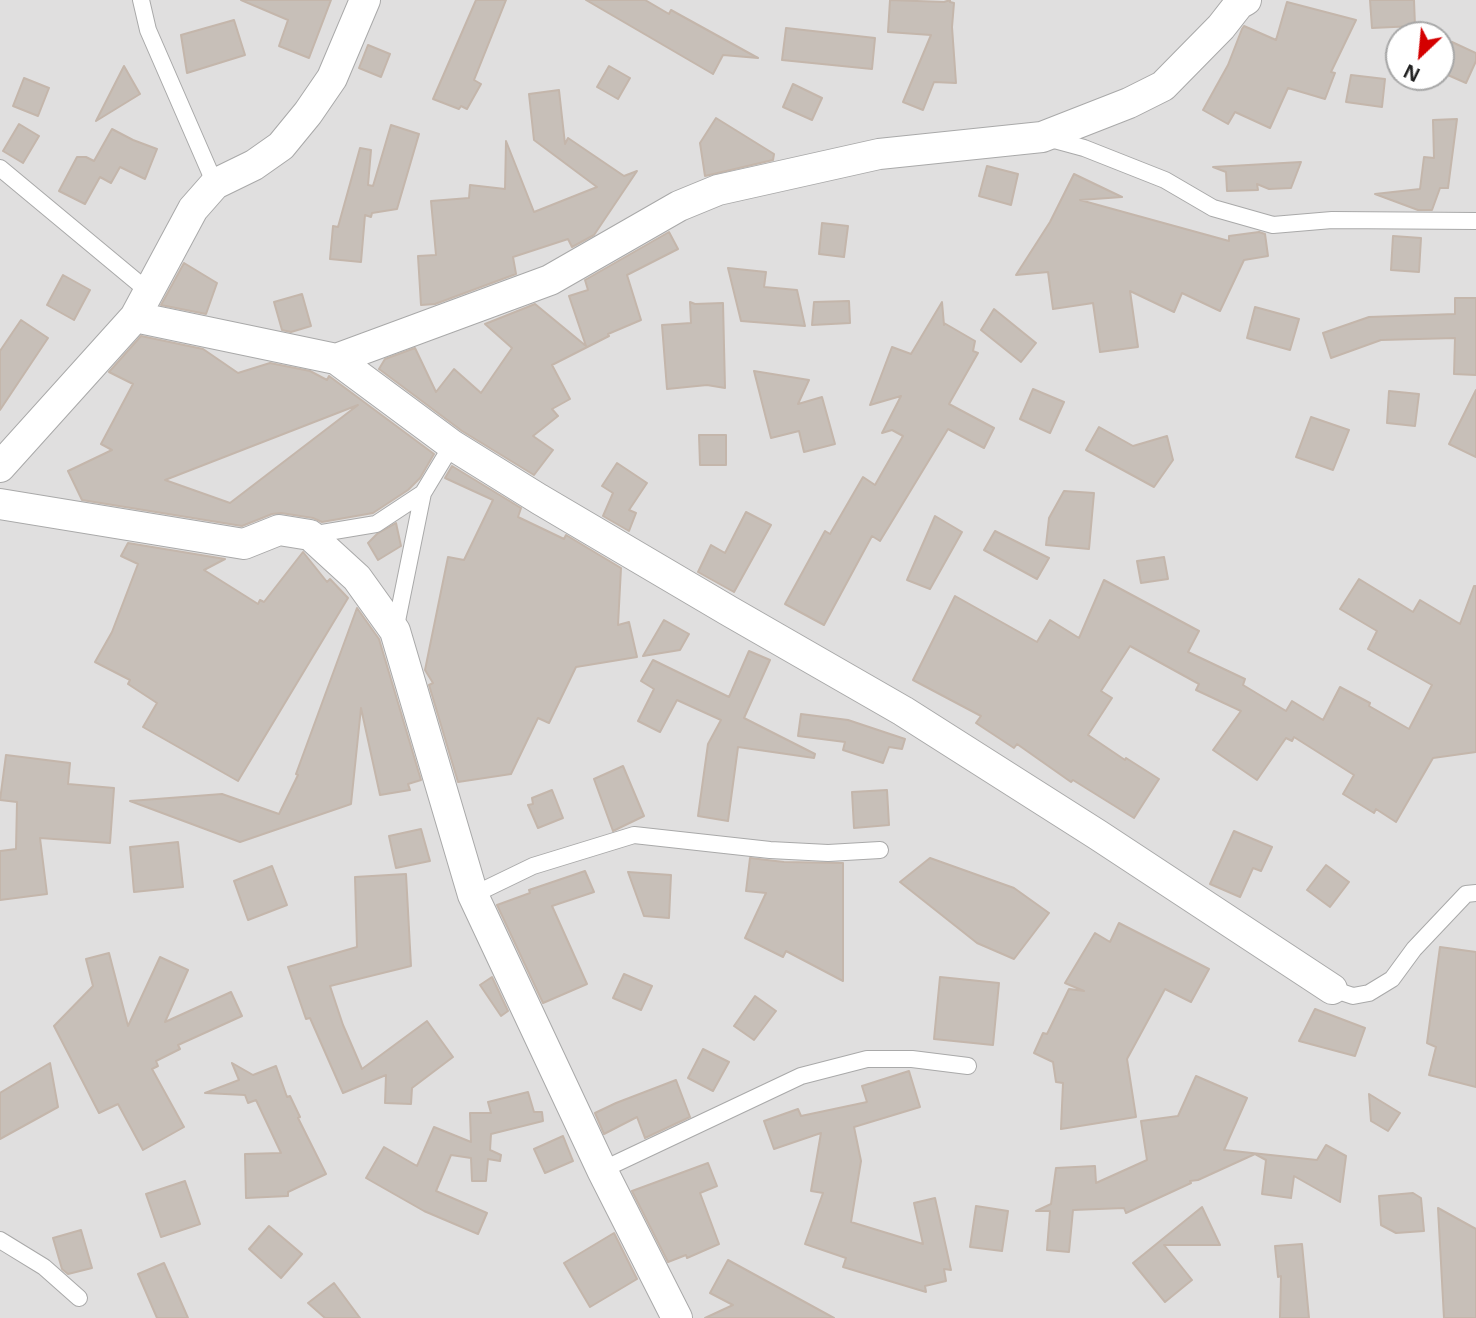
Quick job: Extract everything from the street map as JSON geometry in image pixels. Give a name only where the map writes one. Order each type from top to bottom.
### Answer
[{"type":"street","points":[[0,467],[142,304],[193,209],[215,184],[254,165],[281,146],[332,78],[365,0]]},
{"type":"street","points":[[336,359],[550,280],[679,206],[718,190],[879,154],[1042,137],[1129,103],[1163,86],[1221,27],[1239,4],[1246,0]]},
{"type":"street","points":[[142,304],[336,359],[453,444],[707,598],[903,711],[1332,989]]},
{"type":"street","points":[[0,504],[244,544],[279,530],[310,535],[357,579],[395,631],[473,895],[602,1170],[677,1318]]},
{"type":"lane","points":[[141,0],[148,30],[215,184]]},
{"type":"lane","points":[[1042,137],[1084,148],[1165,180],[1213,208],[1273,225],[1332,220],[1476,221]]},
{"type":"lane","points":[[0,168],[142,304]]},
{"type":"lane","points":[[395,631],[423,493],[453,444]]},
{"type":"lane","points":[[310,535],[376,524],[423,493]]},
{"type":"lane","points":[[473,895],[533,866],[634,835],[770,850],[828,853],[880,850]]},
{"type":"lane","points":[[1332,989],[1353,996],[1369,993],[1392,979],[1414,949],[1466,894],[1476,893]]},
{"type":"lane","points":[[602,1170],[801,1076],[867,1059],[912,1059],[968,1066]]},
{"type":"lane","points":[[0,1240],[44,1267],[79,1298]]},
{"type":"shaded area","points":[[0,0],[1476,0],[1476,1318],[0,1318]]},
{"type":"building","points":[[241,0],[331,0],[309,58],[279,46],[288,20]]},
{"type":"building","points":[[476,0],[506,0],[474,80],[481,84],[467,109],[461,106],[459,109],[433,99]]},
{"type":"building","points":[[586,0],[645,0],[669,14],[671,10],[758,58],[723,55],[713,74]]},
{"type":"building","points":[[890,0],[950,0],[954,3],[952,27],[956,83],[934,82],[923,110],[903,102],[931,35],[888,32]]},
{"type":"building","points":[[1370,0],[1414,0],[1415,21],[1385,21],[1385,27],[1372,28]]},
{"type":"building","points":[[1287,2],[1356,20],[1331,72],[1335,73],[1325,99],[1288,88],[1270,128],[1235,112],[1228,124],[1203,110],[1228,65],[1244,26],[1276,40]]},
{"type":"building","points":[[234,20],[245,55],[187,73],[181,35]]},
{"type":"building","points":[[786,28],[875,38],[872,69],[782,60]]},
{"type":"building","points":[[1455,43],[1476,53],[1476,61],[1466,83],[1455,78]]},
{"type":"building","points":[[368,45],[390,54],[381,77],[359,68]]},
{"type":"building","points":[[124,66],[140,94],[96,121]]},
{"type":"building","points":[[609,66],[630,78],[618,99],[597,87]]},
{"type":"building","points":[[1351,75],[1385,79],[1382,107],[1346,102]]},
{"type":"building","points":[[24,78],[49,88],[38,116],[13,106]]},
{"type":"building","points":[[793,84],[822,98],[812,120],[783,107]]},
{"type":"building","points":[[559,90],[565,144],[568,138],[624,176],[637,171],[594,235],[572,247],[568,239],[513,257],[516,274],[435,304],[421,305],[418,256],[436,255],[431,201],[469,198],[470,185],[505,189],[506,141],[534,212],[597,187],[534,140],[529,94]]},
{"type":"building","points":[[716,118],[774,154],[773,160],[705,176],[700,143]]},
{"type":"building","points":[[1457,119],[1448,188],[1440,188],[1432,210],[1418,210],[1375,194],[1420,189],[1424,157],[1434,158],[1433,120]]},
{"type":"building","points":[[19,124],[39,136],[23,163],[3,151]]},
{"type":"building","points":[[391,125],[419,134],[397,209],[372,213],[371,217],[365,215],[361,262],[330,259],[333,226],[338,227],[360,148],[371,150],[368,185],[373,186]]},
{"type":"building","points":[[112,129],[157,149],[145,179],[120,167],[111,183],[100,177],[85,204],[59,191],[77,157],[94,161]]},
{"type":"building","points":[[1301,162],[1291,188],[1269,189],[1257,184],[1258,190],[1227,191],[1226,172],[1213,167]]},
{"type":"building","points":[[987,166],[1018,174],[1011,205],[979,196]]},
{"type":"building","points":[[1074,174],[1122,197],[1080,200],[1229,241],[1229,236],[1259,232],[1265,234],[1268,256],[1244,260],[1220,311],[1182,293],[1174,312],[1130,291],[1138,347],[1100,352],[1093,303],[1053,309],[1048,272],[1016,275],[1050,222]]},
{"type":"building","points":[[822,223],[848,226],[844,257],[819,254]]},
{"type":"building","points":[[669,232],[678,249],[627,275],[641,320],[608,334],[609,336],[552,365],[570,399],[552,409],[558,416],[533,436],[553,450],[534,475],[462,431],[379,369],[385,359],[415,348],[436,392],[454,369],[481,393],[512,348],[485,324],[535,304],[586,346],[569,296],[588,290],[585,280]]},
{"type":"building","points":[[1393,236],[1421,238],[1419,272],[1391,270]]},
{"type":"building","points":[[184,263],[217,283],[206,314],[161,305]]},
{"type":"building","points":[[728,268],[766,272],[764,287],[797,290],[805,326],[741,321]]},
{"type":"building","points":[[63,275],[90,290],[74,320],[47,305]]},
{"type":"building","points":[[302,294],[311,326],[291,332],[282,330],[274,302]]},
{"type":"building","points":[[1455,298],[1476,298],[1476,375],[1454,374],[1455,338],[1381,340],[1331,358],[1323,333],[1369,317],[1455,314]]},
{"type":"building","points":[[849,301],[850,323],[812,325],[814,302]]},
{"type":"building","points":[[690,302],[723,303],[725,388],[707,385],[667,389],[662,325],[691,323]]},
{"type":"building","points":[[942,302],[944,325],[975,341],[973,351],[978,353],[949,404],[994,428],[984,448],[948,429],[880,541],[872,536],[824,625],[785,604],[825,531],[830,534],[863,477],[875,485],[903,436],[892,430],[882,433],[901,396],[870,405],[892,347],[911,354]]},
{"type":"building","points":[[1255,307],[1299,319],[1290,350],[1247,338]]},
{"type":"building","points":[[994,309],[1036,343],[1021,362],[981,330]]},
{"type":"building","points":[[21,320],[48,338],[0,410],[0,351]]},
{"type":"building","points":[[141,336],[203,349],[238,373],[270,363],[310,371],[327,380],[329,376],[434,454],[420,478],[408,490],[373,513],[322,522],[281,513],[242,526],[82,500],[68,471],[112,450],[101,444],[133,384],[109,372]],"holes":[[[358,405],[230,503],[165,480]]]},
{"type":"building","points":[[754,371],[809,380],[798,404],[822,397],[835,444],[804,452],[799,431],[771,438]]},
{"type":"building","points":[[1033,389],[1064,402],[1050,433],[1020,419]]},
{"type":"building","points":[[1476,390],[1476,457],[1449,444]]},
{"type":"building","points":[[1389,391],[1419,394],[1415,426],[1387,423]]},
{"type":"building","points":[[1311,417],[1349,430],[1333,470],[1296,457]]},
{"type":"building","points":[[1099,427],[1133,446],[1167,436],[1173,460],[1154,487],[1086,450]]},
{"type":"building","points":[[699,435],[726,435],[726,465],[700,465]]},
{"type":"building","points":[[617,463],[647,483],[629,510],[636,513],[629,531],[603,516],[613,493],[602,486]]},
{"type":"building","points":[[452,466],[521,508],[518,517],[564,539],[566,535],[621,568],[618,625],[629,622],[637,657],[576,667],[549,723],[538,718],[511,774],[458,782],[429,685],[433,683],[425,670],[448,557],[464,560],[493,500],[445,478]]},
{"type":"building","points":[[1064,491],[1094,493],[1089,549],[1046,545],[1049,518]]},
{"type":"building","points":[[746,512],[771,525],[734,592],[698,572],[711,545],[725,553]]},
{"type":"building","points":[[935,516],[962,532],[930,589],[907,580]]},
{"type":"building","points":[[396,523],[401,546],[378,560],[368,543]]},
{"type":"building","points":[[995,531],[1049,558],[1037,579],[984,550]]},
{"type":"building","points":[[128,543],[225,559],[204,570],[258,604],[260,600],[264,602],[303,552],[327,582],[330,579],[348,598],[238,781],[143,727],[157,703],[128,684],[130,680],[95,662],[112,632],[138,564],[121,556]]},
{"type":"building","points":[[1164,557],[1168,579],[1141,583],[1137,561]]},
{"type":"building","points":[[1359,579],[1413,612],[1420,600],[1460,624],[1476,586],[1476,752],[1433,758],[1396,822],[1376,809],[1374,813],[1343,794],[1354,775],[1294,737],[1292,741],[1286,738],[1257,780],[1213,750],[1241,711],[1196,690],[1199,684],[1130,646],[1101,691],[1112,698],[1088,735],[1159,779],[1134,818],[1073,780],[1071,782],[1017,744],[1014,748],[976,723],[981,716],[913,680],[955,596],[1037,642],[1050,620],[1079,638],[1104,580],[1199,631],[1188,652],[1245,679],[1243,685],[1286,711],[1292,701],[1323,720],[1340,687],[1409,729],[1432,685],[1368,649],[1377,631],[1340,609]]},
{"type":"building","points":[[357,608],[379,639],[421,780],[408,784],[410,790],[380,795],[361,708],[351,804],[240,842],[130,801],[222,794],[279,814],[298,775],[296,774]]},
{"type":"building","points":[[664,620],[689,634],[680,650],[643,656]]},
{"type":"building","points":[[749,651],[770,660],[744,718],[815,754],[814,758],[738,747],[728,821],[698,816],[708,744],[721,720],[677,700],[660,732],[638,721],[654,689],[641,681],[653,660],[729,697]]},
{"type":"building","points":[[801,714],[848,720],[905,739],[902,749],[889,747],[883,763],[843,750],[845,742],[798,736]]},
{"type":"building","points":[[6,755],[70,763],[68,784],[114,788],[110,843],[40,838],[47,894],[0,900],[0,851],[16,849],[17,802],[0,800]]},
{"type":"building","points":[[623,766],[644,816],[613,831],[594,779]]},
{"type":"building","points":[[552,790],[563,818],[538,828],[528,805],[533,804],[532,798]]},
{"type":"building","points":[[887,790],[889,825],[854,828],[852,792]]},
{"type":"building","points":[[421,829],[430,861],[396,868],[389,836]]},
{"type":"building","points":[[1234,831],[1272,847],[1261,871],[1253,868],[1240,897],[1210,884]]},
{"type":"building","points":[[178,842],[183,887],[134,892],[130,847]]},
{"type":"building","points":[[750,858],[784,862],[843,863],[843,981],[786,951],[783,957],[745,938],[766,893],[746,891]]},
{"type":"building","points":[[930,858],[1014,888],[1049,913],[1014,959],[977,943],[900,882]]},
{"type":"building","points":[[1326,865],[1349,882],[1330,907],[1307,890]]},
{"type":"building","points":[[272,866],[287,905],[248,920],[234,881]]},
{"type":"building","points":[[585,871],[594,892],[552,906],[587,984],[543,1003],[497,905],[530,893],[529,890]]},
{"type":"building","points":[[628,872],[671,875],[669,918],[644,916]]},
{"type":"building","points":[[406,874],[411,966],[330,986],[362,1069],[427,1021],[453,1057],[412,1088],[411,1104],[385,1103],[386,1075],[343,1093],[310,1018],[306,1019],[288,967],[357,947],[355,877]]},
{"type":"building","points":[[1119,923],[1209,969],[1191,1002],[1165,989],[1127,1059],[1136,1117],[1061,1129],[1063,1083],[1056,1082],[1053,1062],[1034,1053],[1043,1033],[1047,1034],[1069,989],[1084,991],[1065,983],[1095,933],[1110,942]]},
{"type":"building","points":[[1440,947],[1476,952],[1476,1087],[1429,1075],[1436,1047],[1427,1043]]},
{"type":"building","points":[[109,953],[128,1026],[160,957],[188,970],[165,1022],[231,992],[242,1016],[178,1045],[180,1049],[156,1061],[158,1066],[152,1069],[184,1127],[143,1150],[118,1104],[99,1113],[54,1026],[93,986],[86,959]]},
{"type":"building","points":[[624,974],[652,986],[641,1010],[613,998]]},
{"type":"building","points":[[492,977],[508,1011],[501,1016],[480,985]]},
{"type":"building","points":[[940,977],[999,983],[993,1045],[934,1039]]},
{"type":"building","points":[[755,996],[776,1011],[754,1040],[734,1026]]},
{"type":"building","points":[[1315,1009],[1365,1028],[1355,1056],[1299,1041]]},
{"type":"building","points":[[703,1049],[729,1062],[713,1091],[688,1078]]},
{"type":"building","points":[[50,1063],[58,1107],[0,1139],[0,1093]]},
{"type":"building","points":[[232,1063],[253,1075],[276,1066],[287,1097],[290,1096],[326,1174],[288,1192],[288,1196],[246,1198],[245,1154],[281,1153],[256,1100],[248,1103],[245,1095],[205,1093],[239,1080]]},
{"type":"building","points":[[909,1071],[920,1107],[854,1127],[861,1161],[851,1222],[923,1244],[914,1203],[935,1198],[951,1270],[944,1269],[946,1281],[925,1286],[926,1292],[843,1267],[846,1258],[805,1244],[823,1193],[811,1191],[821,1133],[774,1149],[764,1121],[798,1109],[801,1116],[867,1102],[862,1086]]},
{"type":"building","points":[[1196,1076],[1247,1098],[1224,1150],[1317,1160],[1326,1145],[1346,1156],[1340,1202],[1294,1176],[1291,1198],[1262,1194],[1266,1160],[1255,1154],[1198,1180],[1190,1181],[1191,1183],[1126,1213],[1124,1208],[1073,1210],[1069,1252],[1047,1250],[1050,1211],[1036,1211],[1051,1204],[1056,1168],[1095,1166],[1096,1183],[1147,1160],[1141,1121],[1178,1116]]},
{"type":"building","points":[[676,1080],[690,1117],[645,1138],[637,1117],[604,1134],[595,1113]]},
{"type":"building","points":[[528,1092],[534,1112],[542,1112],[543,1121],[491,1134],[490,1150],[501,1155],[500,1161],[488,1159],[486,1181],[472,1181],[471,1158],[451,1155],[436,1191],[487,1213],[478,1234],[424,1211],[366,1178],[384,1147],[417,1166],[434,1127],[471,1142],[470,1113],[491,1113],[488,1102]]},
{"type":"building","points":[[1369,1094],[1400,1113],[1388,1131],[1371,1121]]},
{"type":"building","points":[[563,1136],[573,1161],[545,1173],[534,1149]]},
{"type":"building","points":[[708,1163],[717,1186],[700,1193],[719,1244],[687,1258],[686,1255],[668,1262],[632,1191]]},
{"type":"building","points":[[185,1181],[200,1224],[161,1237],[146,1194]]},
{"type":"building","points":[[1413,1193],[1421,1198],[1424,1231],[1396,1233],[1381,1225],[1379,1196]]},
{"type":"building","points":[[976,1206],[1008,1211],[1002,1251],[970,1247]]},
{"type":"building","points":[[1202,1207],[1220,1245],[1164,1245],[1192,1280],[1165,1302],[1133,1263]]},
{"type":"building","points":[[1438,1208],[1476,1229],[1476,1318],[1444,1318]]},
{"type":"building","points":[[269,1226],[302,1254],[281,1278],[249,1249]]},
{"type":"building","points":[[81,1230],[92,1268],[68,1274],[62,1269],[53,1238]]},
{"type":"building","points":[[614,1233],[637,1279],[590,1307],[564,1263]]},
{"type":"building","points":[[1302,1244],[1309,1318],[1280,1318],[1281,1276],[1278,1277],[1275,1246]]},
{"type":"building","points":[[728,1260],[834,1318],[705,1318],[733,1305],[710,1293]]},
{"type":"building","points":[[164,1263],[188,1318],[157,1318],[138,1274]]},
{"type":"building","points":[[334,1283],[360,1318],[325,1318],[308,1303]]}]
